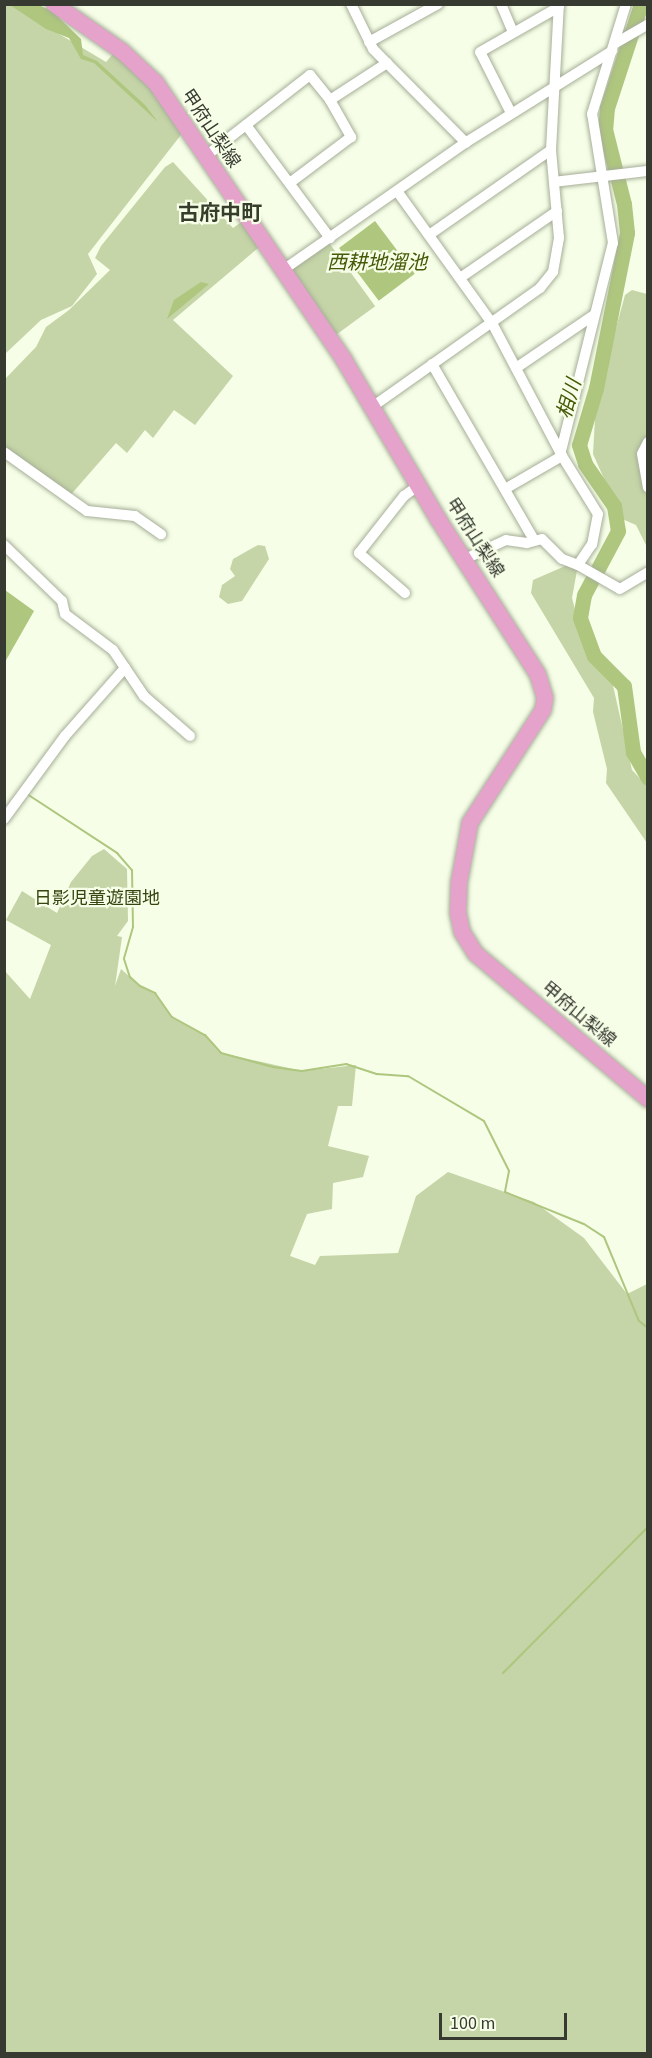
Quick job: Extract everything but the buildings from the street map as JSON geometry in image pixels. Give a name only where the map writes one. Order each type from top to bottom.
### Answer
[{"type":"main road","name":"甲府山梨線","points":[[54,4],[123,52],[156,83],[284,270],[372,407],[463,560],[538,675],[546,698],[535,726],[471,823],[459,884],[458,913],[462,932],[476,954],[648,1099]]},
{"type":"street","points":[[351,4],[369,42],[466,142]]},
{"type":"street","points":[[369,42],[438,4]]},
{"type":"street","points":[[501,4],[513,32]]},
{"type":"street","points":[[504,489],[561,454],[612,243],[605,178],[592,114],[626,4]]},
{"type":"street","points":[[511,112],[480,52],[559,6]]},
{"type":"street","points":[[372,407],[540,288],[553,272],[558,250],[551,150],[559,6]]},
{"type":"street","points":[[284,270],[466,142],[645,26]]},
{"type":"street","points":[[330,100],[387,63]]},
{"type":"street","points":[[206,156],[310,75],[330,100],[351,137],[291,182]]},
{"type":"street","points":[[246,125],[291,182],[330,238]]},
{"type":"street","points":[[429,235],[551,150]]},
{"type":"street","points":[[554,182],[605,178],[648,171]]},
{"type":"street","points":[[397,191],[492,323],[561,454],[598,514],[592,544],[578,565]]},
{"type":"street","points":[[460,278],[556,211]]},
{"type":"street","points":[[516,368],[594,315]]},
{"type":"street","points":[[432,364],[534,540]]},
{"type":"street","points":[[648,442],[642,454],[648,487]]},
{"type":"street","points":[[4,452],[87,511],[135,516],[161,534]]},
{"type":"street","points":[[405,592],[359,553],[404,496],[418,486]]},
{"type":"street","points":[[463,560],[506,540],[522,543],[548,540],[562,558],[620,589],[648,572]]},
{"type":"street","points":[[4,545],[62,601],[65,614],[113,650],[144,696],[190,736]]},
{"type":"street","points":[[4,819],[65,736],[125,668]]},
{"type":"green space","points":[[9,4],[106,62],[114,53],[149,83],[184,131],[88,254],[97,274],[72,306],[41,320],[5,354],[4,5]]},
{"type":"green space","points":[[173,162],[233,228],[247,218],[264,243],[173,320],[233,376],[195,425],[174,410],[153,438],[145,430],[127,453],[116,443],[68,498],[5,452],[5,379],[36,347],[46,327],[69,310],[110,270],[95,258],[101,246],[165,167]]},
{"type":"green space","points":[[327,240],[375,306],[332,337],[284,271]]},
{"type":"green space","points":[[632,290],[647,294],[647,547],[636,525],[622,519],[593,454],[596,401],[625,295]]},
{"type":"green space","points":[[258,545],[265,546],[269,559],[242,601],[228,604],[219,597],[222,585],[235,576],[230,569],[233,559]]},
{"type":"green space","points":[[572,563],[578,565],[572,598],[582,637],[612,681],[632,770],[647,786],[647,843],[606,783],[607,769],[593,712],[594,698],[531,593],[533,580]]},
{"type":"green space","name":"日影児童遊園地","points":[[104,849],[127,869],[128,921],[117,936],[122,937],[115,986],[121,969],[140,986],[155,993],[172,1017],[205,1035],[222,1053],[302,1071],[356,1065],[352,1106],[338,1106],[328,1146],[369,1156],[363,1177],[333,1183],[332,1209],[307,1214],[290,1256],[315,1265],[320,1256],[398,1253],[416,1196],[448,1172],[534,1202],[584,1238],[627,1294],[647,1284],[647,2053],[5,2053],[4,970],[30,999],[51,945],[6,920],[22,891],[57,913],[71,882],[92,856]]},
{"type":"water","points":[[10,5],[39,5],[52,11],[81,39],[83,55],[97,61],[145,105],[158,122],[94,63],[81,59],[69,38],[46,29]]},
{"type":"water","name":"西耕地溜池","points":[[375,221],[415,274],[379,301],[339,248]]},
{"type":"water","points":[[201,282],[209,284],[167,319],[174,300]]},
{"type":"water","points":[[5,590],[34,611],[5,662]]},
{"type":"waterway","name":"相川","points":[[641,4],[607,108],[605,129],[624,204],[627,233],[596,388],[579,445],[585,464],[614,506],[618,531],[584,595],[580,618],[594,656],[624,686],[633,752],[648,778]]},
{"type":"waterway","points":[[27,794],[117,853],[132,870],[133,927],[124,959],[130,977],[140,986],[155,993],[172,1017],[205,1035],[221,1053],[273,1067],[302,1071],[346,1064],[377,1074],[408,1076],[484,1121],[509,1171],[505,1192],[584,1224],[604,1237],[639,1321],[648,1328]]},
{"type":"waterway","points":[[503,1673],[648,1527]]},
{"type":"district","name":"古府中町","points":[[220,213]]}]
